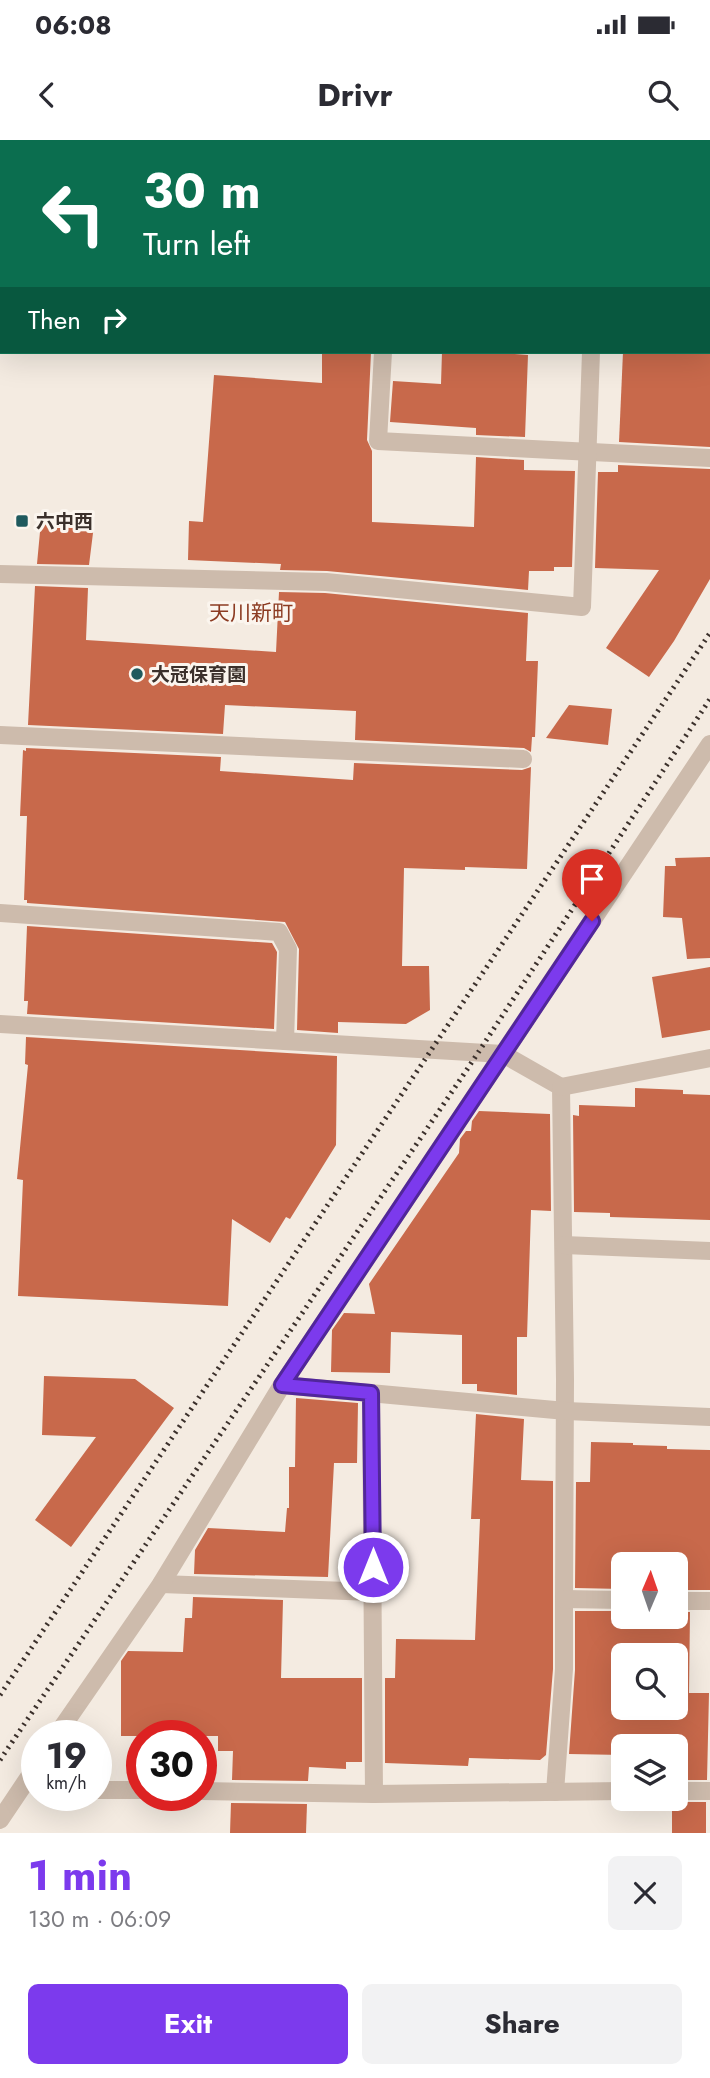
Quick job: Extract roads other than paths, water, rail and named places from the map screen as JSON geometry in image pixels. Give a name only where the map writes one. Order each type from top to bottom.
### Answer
[{"type":"street","points":[[383,354],[378,441],[710,458]]},
{"type":"street","points":[[0,574],[326,582],[582,607],[591,354]]},
{"type":"street","points":[[0,735],[523,759]]},
{"type":"street","points":[[68,1720],[161,1584],[282,1385],[710,744]]},
{"type":"street","points":[[0,913],[279,932],[288,949],[285,1041]]},
{"type":"street","points":[[0,1024],[503,1054],[561,1087],[710,1058]]},
{"type":"street","points":[[555,1792],[564,1669],[566,1411],[561,1087]]},
{"type":"street","points":[[564,1245],[710,1251]]},
{"type":"street","points":[[282,1385],[566,1411],[710,1417]]},
{"type":"street","points":[[371,1393],[374,1794]]},
{"type":"street","points":[[161,1584],[373,1592]]},
{"type":"street","points":[[564,1600],[611,1600]]},
{"type":"street","points":[[688,1601],[710,1601]]},
{"type":"street","points":[[217,1791],[374,1794],[611,1791]]},
{"type":"street","points":[[688,1791],[710,1791]]},
{"type":"street","points":[[0,1820],[21,1798]]},
{"type":"railway","points":[[0,1695],[710,633]]},
{"type":"railway","points":[[0,1760],[468,1068],[710,699]]},
{"type":"place","name":"六中西","points":[[22,521]]},
{"type":"place","name":"大冠保育園","points":[[137,674]]},
{"type":"district","name":"天川新町","points":[[251,613]]}]
